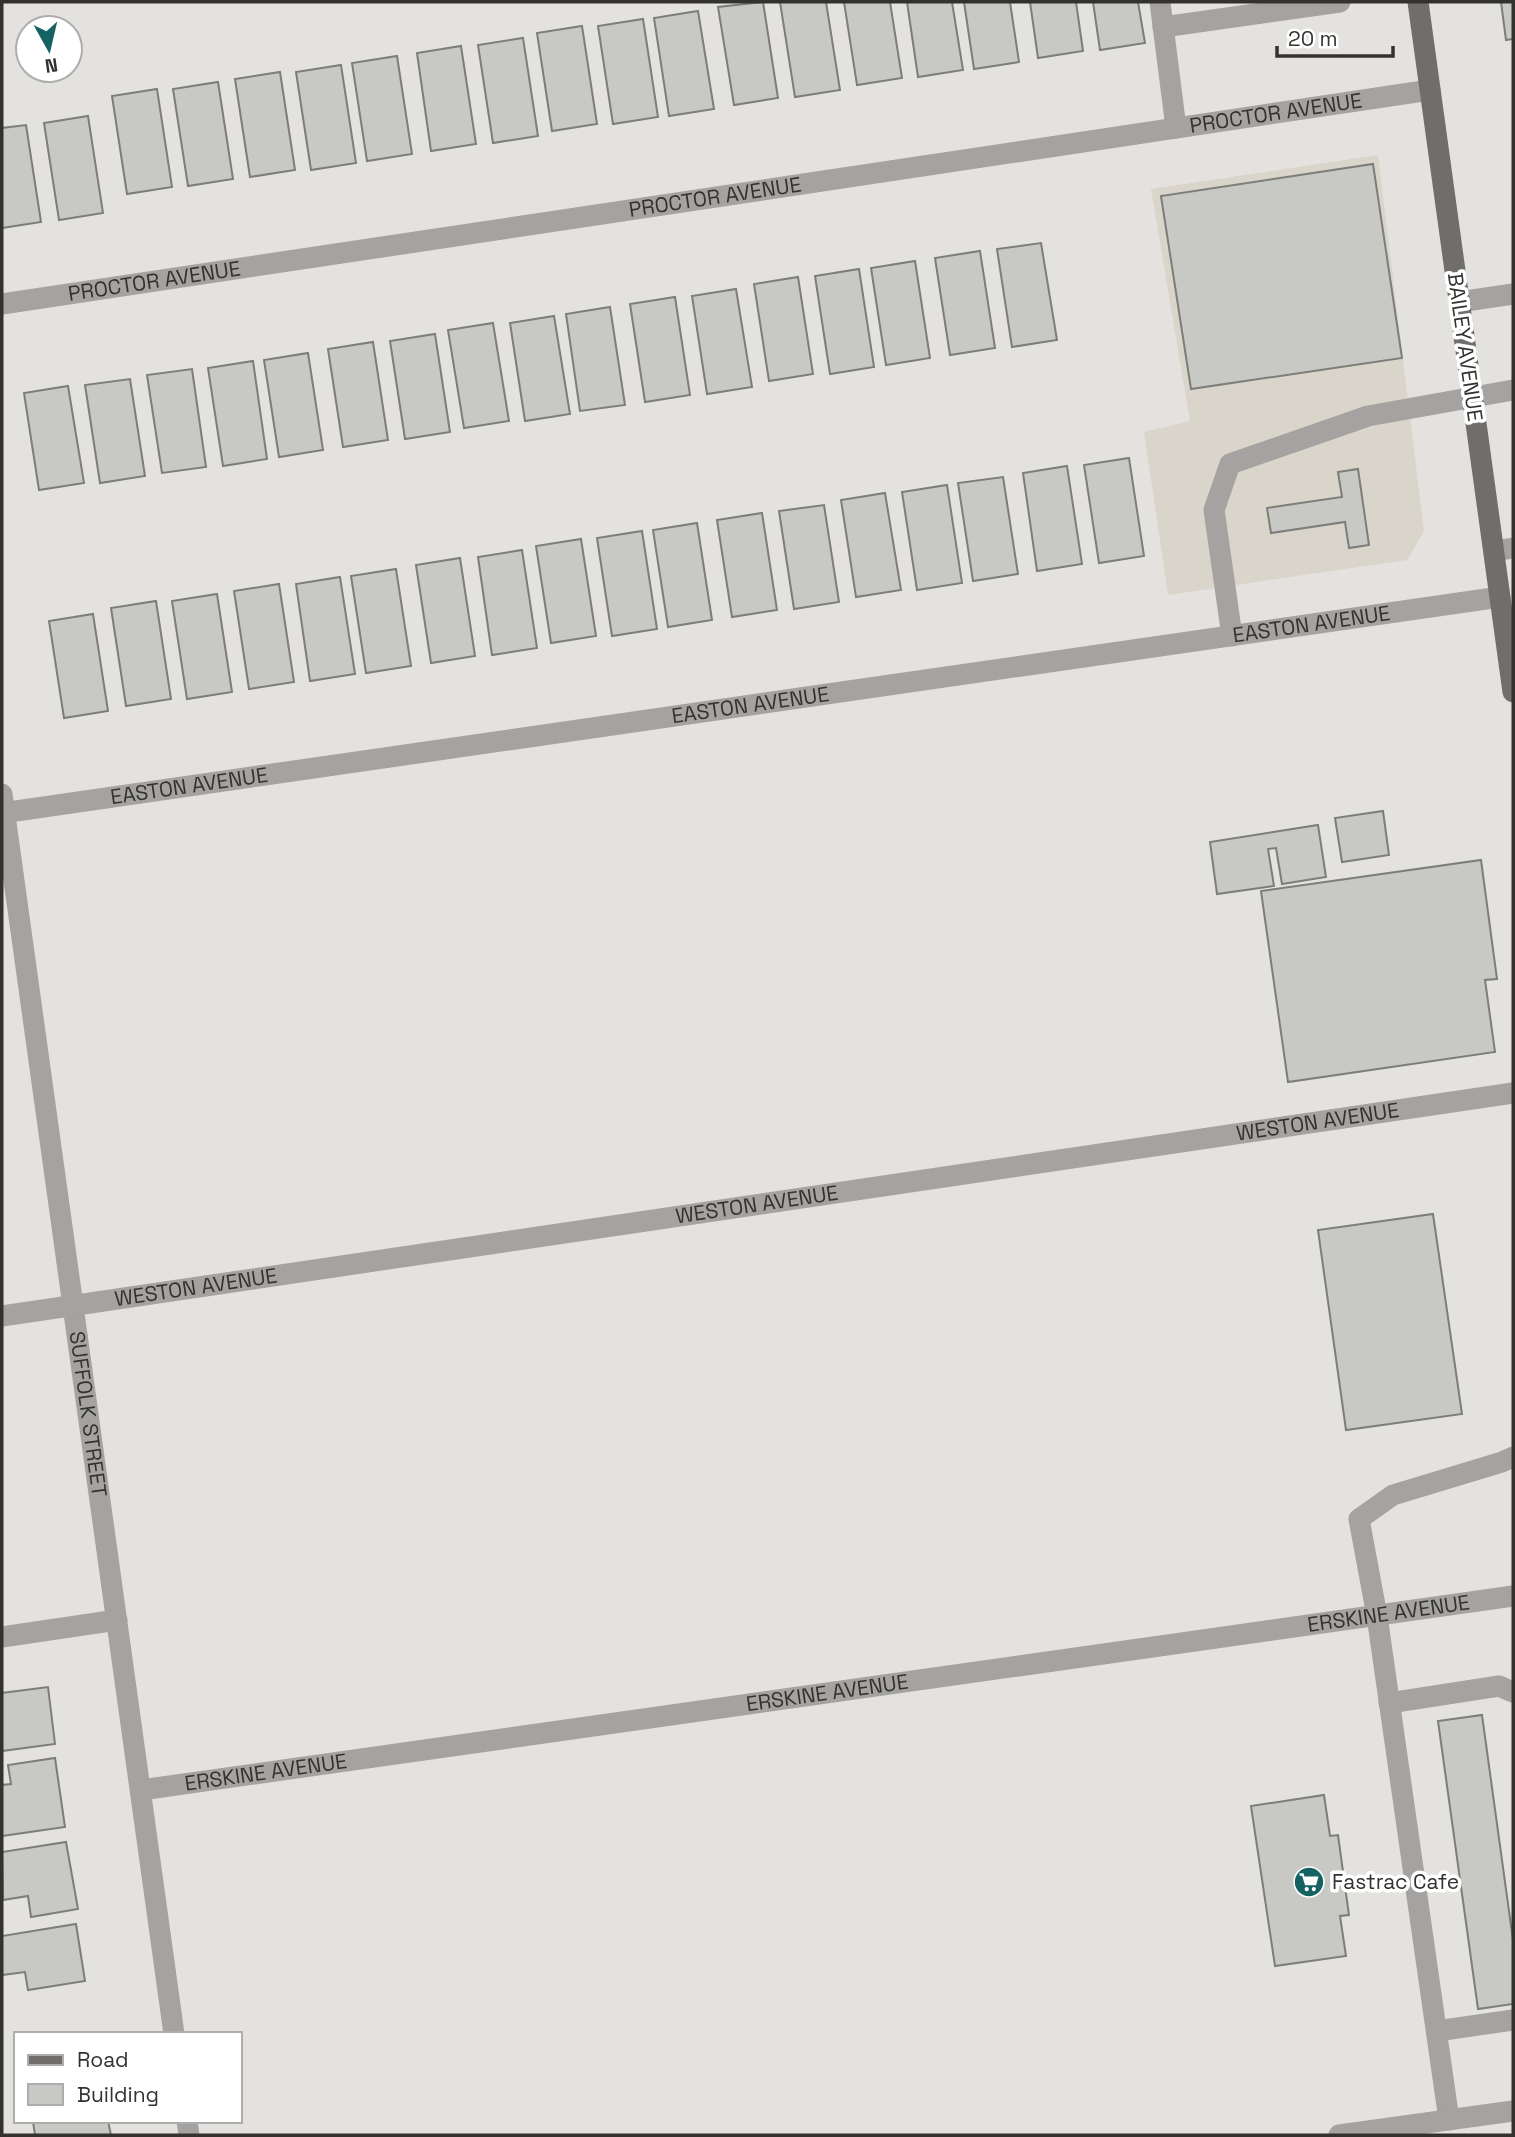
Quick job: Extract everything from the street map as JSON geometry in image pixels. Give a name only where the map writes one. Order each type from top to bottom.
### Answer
[{"type":"main road","name":"BAILEY AVENUE","points":[[1418,2],[1473,398],[1503,550],[1500,597],[1513,692]]},
{"type":"street","points":[[1160,2],[1176,128]]},
{"type":"street","points":[[1163,27],[1340,2]]},
{"type":"street","name":"PROCTOR AVENUE","points":[[2,304],[1430,90]]},
{"type":"street","points":[[1459,302],[1513,293]]},
{"type":"street","points":[[1232,636],[1214,510],[1230,464],[1368,416],[1513,390]]},
{"type":"street","name":"EASTON AVENUE","points":[[3,806],[1500,597]]},
{"type":"street","name":"SUFFOLK STREET","points":[[3,806],[174,2032]]},
{"type":"street","name":"WESTON AVENUE","points":[[2,1316],[1513,1093]]},
{"type":"street","points":[[1450,2120],[1377,1616],[1359,1519],[1393,1495],[1513,1457]]},
{"type":"street","name":"ERSKINE AVENUE","points":[[141,1790],[1513,1595]]},
{"type":"street","points":[[2,1637],[117,1620]]},
{"type":"street","points":[[1390,1703],[1499,1686],[1513,1692]]},
{"type":"street","points":[[1437,2031],[1513,2020]]},
{"type":"street","points":[[1339,2135],[1372,2133],[1513,2111]]},
{"type":"shaded area","points":[[1378,155],[1424,531],[1407,560],[1168,595],[1144,432],[1190,421],[1151,189]]},
{"type":"building","points":[[763,2],[778,98],[734,105],[718,7]]},
{"type":"building","points":[[780,2],[826,2],[840,90],[795,97]]},
{"type":"building","points":[[844,2],[890,2],[902,78],[857,85]]},
{"type":"building","points":[[907,2],[952,2],[963,70],[918,77]]},
{"type":"building","points":[[964,2],[1010,2],[1019,62],[974,69]]},
{"type":"building","points":[[1030,2],[1076,2],[1083,51],[1038,58]]},
{"type":"building","points":[[1093,2],[1138,2],[1145,43],[1100,50]]},
{"type":"building","points":[[1501,2],[1513,2],[1513,39],[1506,40]]},
{"type":"building","points":[[698,11],[714,109],[669,116],[654,18]]},
{"type":"building","points":[[643,19],[658,117],[613,124],[598,26]]},
{"type":"building","points":[[582,26],[597,124],[552,131],[537,33]]},
{"type":"building","points":[[523,38],[538,136],[493,143],[478,45]]},
{"type":"building","points":[[461,46],[476,144],[431,151],[417,53]]},
{"type":"building","points":[[397,56],[412,154],[367,161],[352,63]]},
{"type":"building","points":[[341,65],[356,163],[311,170],[296,72]]},
{"type":"building","points":[[280,72],[295,170],[250,177],[235,79]]},
{"type":"building","points":[[218,82],[233,179],[188,186],[173,89]]},
{"type":"building","points":[[157,89],[172,187],[127,194],[112,96]]},
{"type":"building","points":[[88,116],[103,213],[59,220],[44,123]]},
{"type":"building","points":[[26,125],[41,222],[2,228],[2,128]]},
{"type":"building","points":[[1373,164],[1402,358],[1191,389],[1161,196]]},
{"type":"building","points":[[1041,243],[1057,340],[1012,347],[997,249]]},
{"type":"building","points":[[980,251],[995,348],[950,355],[935,258]]},
{"type":"building","points":[[915,261],[930,358],[886,365],[871,268]]},
{"type":"building","points":[[859,269],[874,367],[830,374],[815,276]]},
{"type":"building","points":[[798,277],[813,374],[769,381],[754,284]]},
{"type":"building","points":[[736,289],[752,387],[707,394],[692,296]]},
{"type":"building","points":[[675,297],[690,395],[645,402],[630,304]]},
{"type":"building","points":[[610,307],[625,405],[580,411],[566,314]]},
{"type":"building","points":[[554,316],[570,414],[525,421],[510,323]]},
{"type":"building","points":[[493,323],[509,421],[464,428],[448,330]]},
{"type":"building","points":[[435,334],[450,432],[405,439],[390,341]]},
{"type":"building","points":[[373,342],[388,440],[343,447],[328,349]]},
{"type":"building","points":[[308,353],[323,450],[279,457],[264,360]]},
{"type":"building","points":[[253,361],[267,459],[223,466],[208,368]]},
{"type":"building","points":[[192,369],[206,467],[162,473],[147,375]]},
{"type":"building","points":[[130,379],[145,476],[100,483],[85,385]]},
{"type":"building","points":[[68,386],[84,483],[39,490],[24,393]]},
{"type":"building","points":[[1129,458],[1144,556],[1099,563],[1084,465]]},
{"type":"building","points":[[1067,466],[1082,564],[1037,571],[1023,473]]},
{"type":"building","points":[[1358,469],[1369,545],[1349,548],[1345,522],[1271,533],[1267,508],[1342,497],[1338,472]]},
{"type":"building","points":[[1003,477],[1018,574],[973,581],[958,483]]},
{"type":"building","points":[[947,485],[962,583],[917,590],[902,492]]},
{"type":"building","points":[[885,493],[901,590],[856,597],[841,500]]},
{"type":"building","points":[[824,505],[839,602],[794,609],[779,511]]},
{"type":"building","points":[[762,513],[777,610],[732,617],[717,520]]},
{"type":"building","points":[[697,523],[712,620],[668,627],[653,530]]},
{"type":"building","points":[[642,531],[657,629],[612,636],[597,538]]},
{"type":"building","points":[[581,539],[596,636],[551,643],[536,546]]},
{"type":"building","points":[[522,550],[537,648],[492,655],[478,557]]},
{"type":"building","points":[[460,558],[475,656],[431,663],[416,565]]},
{"type":"building","points":[[396,569],[411,666],[366,673],[351,576]]},
{"type":"building","points":[[340,577],[355,674],[310,681],[296,584]]},
{"type":"building","points":[[279,584],[294,682],[249,689],[234,591]]},
{"type":"building","points":[[217,594],[232,692],[187,699],[172,601]]},
{"type":"building","points":[[156,601],[171,699],[126,706],[111,608]]},
{"type":"building","points":[[93,614],[108,711],[64,718],[49,621]]},
{"type":"building","points":[[1383,811],[1389,855],[1342,862],[1335,818]]},
{"type":"building","points":[[1318,825],[1326,877],[1282,884],[1276,848],[1268,849],[1274,886],[1217,894],[1210,842]]},
{"type":"building","points":[[1481,860],[1497,979],[1485,980],[1495,1052],[1288,1082],[1261,891]]},
{"type":"building","points":[[1433,1214],[1462,1414],[1346,1430],[1318,1230]]},
{"type":"building","points":[[48,1687],[55,1744],[2,1751],[2,1693]]},
{"type":"building","points":[[1482,1715],[1513,1940],[1513,2004],[1478,2009],[1438,1721]]},
{"type":"building","points":[[55,1758],[65,1827],[2,1836],[2,1785],[11,1784],[8,1765]]},
{"type":"building","points":[[1324,1795],[1330,1836],[1338,1835],[1349,1915],[1340,1916],[1346,1956],[1275,1966],[1251,1806]]},
{"type":"building","points":[[66,1842],[78,1909],[31,1917],[28,1896],[3,1900],[2,1852]]},
{"type":"building","points":[[76,1924],[85,1981],[28,1990],[25,1972],[2,1975],[2,1936]]},
{"type":"building","points":[[33,2123],[108,2123],[111,2135],[35,2135]]},
{"type":"place","name":"Fastrac Cafe","points":[[1309,1882]]}]
